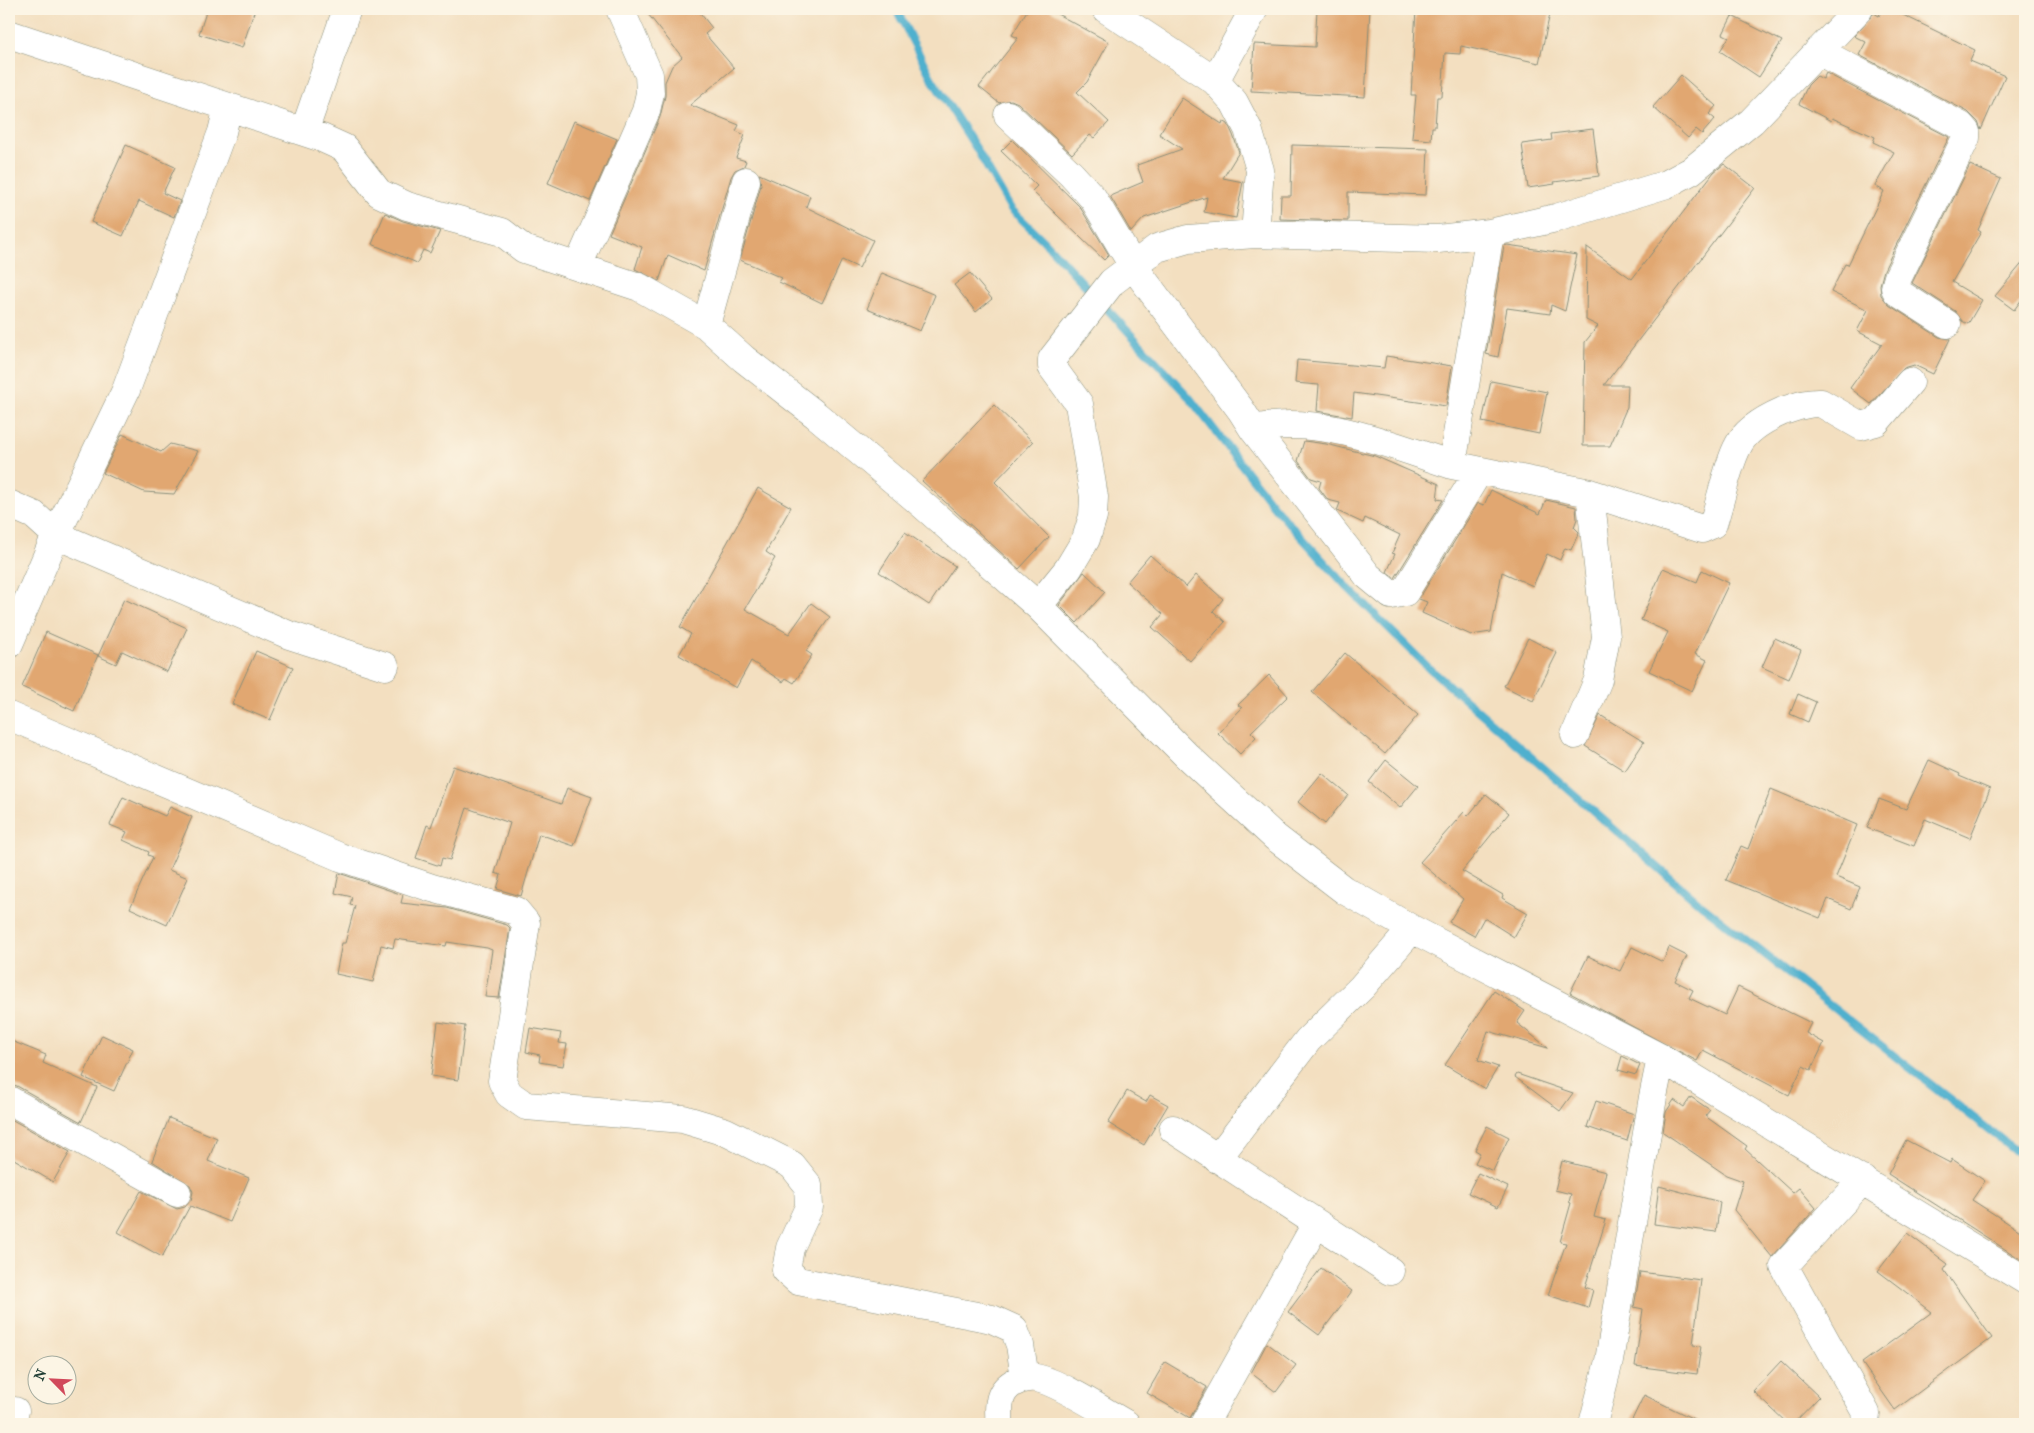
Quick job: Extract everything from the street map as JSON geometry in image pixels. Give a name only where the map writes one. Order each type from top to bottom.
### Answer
[{"type":"street","points":[[304,132],[347,9]]},
{"type":"street","points":[[1106,9],[1215,81],[1234,102],[1248,129],[1260,170],[1255,234]]},
{"type":"street","points":[[1215,81],[1254,9]]},
{"type":"street","points":[[1038,606],[1068,568],[1086,540],[1093,516],[1094,497],[1079,404],[1051,363],[1054,356],[1112,282],[1157,248],[1188,239],[1255,234],[1438,239],[1490,233],[1556,218],[1667,184],[1679,178],[1752,121],[1855,10]]},
{"type":"street","points":[[578,266],[646,111],[650,93],[650,75],[622,13]]},
{"type":"street","points":[[9,34],[222,128],[304,132],[344,148],[379,193],[407,206],[502,232],[524,249],[639,287],[706,324],[744,359],[816,414],[1038,606],[1187,756],[1274,837],[1344,890],[1412,929],[1661,1058],[2025,1280]]},
{"type":"street","points":[[1818,51],[1961,126],[1966,132],[1966,138],[1898,277],[1895,288],[1946,324]]},
{"type":"street","points":[[1008,115],[1071,174],[1093,198],[1133,266],[1247,419],[1368,576],[1391,595],[1405,592],[1479,472]]},
{"type":"street","points":[[9,644],[56,535],[126,390],[158,309],[222,128]]},
{"type":"street","points":[[706,324],[746,181]]},
{"type":"street","points":[[1454,456],[1490,233]]},
{"type":"street","points":[[1247,419],[1315,426],[1454,456],[1479,472],[1590,494],[1702,530],[1713,524],[1737,446],[1748,432],[1772,416],[1805,403],[1821,403],[1861,426],[1868,425],[1876,422],[1910,382]]},
{"type":"street","points":[[1575,736],[1598,680],[1606,637],[1590,494]]},
{"type":"street","points":[[9,504],[34,515],[56,535],[165,580],[289,635],[385,666]]},
{"type":"street","points":[[9,716],[340,857],[432,888],[516,911],[526,922],[502,1081],[509,1094],[526,1106],[683,1119],[726,1132],[792,1165],[808,1185],[809,1207],[790,1248],[786,1270],[798,1281],[992,1319],[1014,1329],[1020,1345],[1026,1378]]},
{"type":"street","points":[[1217,1159],[1308,1040],[1362,987],[1412,929]]},
{"type":"street","points":[[1593,1424],[1609,1361],[1661,1058]]},
{"type":"street","points":[[9,1100],[177,1193]]},
{"type":"street","points":[[1173,1129],[1390,1271]]},
{"type":"street","points":[[1863,1180],[1784,1266],[1866,1413],[1865,1424]]},
{"type":"street","points":[[1204,1424],[1316,1224]]},
{"type":"street","points":[[999,1424],[1000,1401],[1006,1388],[1026,1378],[1038,1378],[1126,1424]]},
{"type":"building","points":[[207,9],[255,9],[242,48],[199,34]]},
{"type":"building","points":[[644,9],[697,9],[712,28],[705,34],[734,68],[690,105],[739,125],[736,131],[745,135],[736,158],[746,161],[744,166],[735,170],[731,177],[704,271],[668,255],[659,281],[635,269],[642,247],[609,234],[660,117],[665,96],[665,82],[672,66],[682,57]]},
{"type":"building","points":[[1028,9],[1048,9],[1109,42],[1087,82],[1077,92],[1109,122],[1094,138],[1090,135],[1072,154],[1018,103],[1011,100],[999,103],[979,87],[1018,38],[1012,35]]},
{"type":"building","points":[[1317,9],[1370,9],[1365,97],[1251,91],[1254,44],[1315,47]]},
{"type":"building","points":[[1416,9],[1551,9],[1539,63],[1461,46],[1460,54],[1445,53],[1442,97],[1437,97],[1435,127],[1432,127],[1431,140],[1412,138],[1416,95],[1411,95]]},
{"type":"building","points":[[1882,9],[1901,14],[1975,50],[1970,61],[2005,76],[1981,130],[1978,122],[1968,112],[1859,55],[1866,42],[1854,36],[1874,13],[1879,16]]},
{"type":"building","points":[[1732,16],[1782,41],[1759,77],[1720,51],[1729,37],[1723,34]]},
{"type":"building","points":[[1826,73],[1949,137],[1884,270],[1880,285],[1881,295],[1889,305],[1939,337],[1950,339],[1933,374],[1914,365],[1904,368],[1871,404],[1850,388],[1882,344],[1857,331],[1868,310],[1831,292],[1845,264],[1848,265],[1884,191],[1875,186],[1894,152],[1873,142],[1875,137],[1832,118],[1831,121],[1799,104],[1808,85],[1817,76],[1823,79]]},
{"type":"building","points":[[1681,75],[1716,106],[1709,114],[1715,119],[1702,134],[1696,129],[1688,138],[1653,107]]},
{"type":"building","points":[[1182,98],[1222,124],[1223,121],[1228,124],[1233,135],[1239,152],[1223,178],[1243,182],[1236,218],[1204,212],[1207,197],[1144,218],[1131,232],[1110,196],[1143,182],[1137,165],[1182,149],[1159,134]]},
{"type":"building","points":[[574,121],[617,139],[590,201],[548,183]]},
{"type":"building","points":[[1593,129],[1599,176],[1554,182],[1555,184],[1528,188],[1522,144],[1552,140],[1551,134]]},
{"type":"building","points":[[1012,140],[1080,207],[1109,255],[1104,260],[1032,191],[1037,186],[1001,151]]},
{"type":"building","points":[[126,145],[175,167],[163,193],[180,201],[174,217],[139,201],[123,236],[91,222]]},
{"type":"building","points":[[1292,145],[1428,149],[1426,195],[1348,192],[1348,221],[1280,219],[1281,196],[1291,196]]},
{"type":"building","points":[[1724,164],[1755,188],[1604,385],[1628,385],[1627,407],[1610,446],[1583,446],[1585,342],[1598,326],[1586,320],[1587,247],[1632,279],[1714,172]]},
{"type":"building","points":[[1970,165],[2001,179],[1978,230],[1981,232],[1952,282],[1982,300],[1968,324],[1962,321],[1955,311],[1912,283]]},
{"type":"building","points":[[759,174],[810,196],[806,207],[873,240],[859,268],[842,260],[822,303],[779,282],[782,278],[740,260],[761,185]]},
{"type":"building","points":[[385,213],[403,221],[440,231],[430,253],[423,250],[417,263],[372,244]]},
{"type":"building","points":[[1504,246],[1577,255],[1565,311],[1551,305],[1550,314],[1507,308],[1498,357],[1486,354]]},
{"type":"building","points":[[2025,260],[2025,295],[2014,310],[1995,296]]},
{"type":"building","points":[[882,273],[935,295],[920,331],[867,309]]},
{"type":"building","points":[[970,273],[992,299],[976,312],[954,285]]},
{"type":"building","points":[[1386,356],[1452,366],[1446,406],[1354,393],[1352,417],[1317,411],[1319,385],[1295,383],[1297,360],[1384,368]]},
{"type":"building","points":[[1491,381],[1547,392],[1539,434],[1482,422]]},
{"type":"building","points":[[994,405],[1033,442],[995,482],[1049,537],[1019,569],[922,481]]},
{"type":"building","points":[[122,434],[161,452],[170,444],[198,451],[174,494],[144,492],[103,473]]},
{"type":"building","points":[[1304,441],[1326,444],[1375,456],[1439,484],[1437,499],[1443,500],[1395,578],[1387,572],[1395,554],[1392,553],[1400,535],[1365,518],[1363,523],[1337,511],[1340,503],[1328,500],[1319,488],[1321,481],[1311,478],[1298,461]]},
{"type":"building","points":[[758,488],[791,507],[766,552],[775,558],[745,609],[789,634],[811,603],[830,617],[806,651],[812,655],[794,683],[786,678],[783,682],[751,661],[736,688],[679,655],[691,634],[680,627]]},
{"type":"building","points":[[1491,490],[1540,514],[1546,500],[1576,507],[1577,519],[1574,527],[1579,532],[1571,550],[1565,548],[1560,560],[1547,554],[1533,586],[1502,572],[1491,632],[1471,635],[1422,613],[1427,602],[1419,599],[1478,503],[1484,505]]},
{"type":"building","points":[[905,532],[955,566],[929,605],[879,572]]},
{"type":"building","points":[[1150,555],[1186,587],[1196,575],[1223,599],[1213,611],[1225,622],[1190,661],[1152,627],[1163,614],[1127,582]]},
{"type":"building","points":[[1663,568],[1697,582],[1702,570],[1729,583],[1695,654],[1707,660],[1692,691],[1649,671],[1668,632],[1641,620]]},
{"type":"building","points":[[1084,572],[1105,592],[1077,623],[1059,605]]},
{"type":"building","points":[[124,599],[187,628],[167,672],[122,651],[116,664],[98,656]]},
{"type":"building","points":[[46,632],[98,655],[74,711],[22,687]]},
{"type":"building","points":[[1528,638],[1557,653],[1533,701],[1504,686]]},
{"type":"building","points":[[1775,638],[1801,650],[1789,679],[1762,667]]},
{"type":"building","points":[[256,651],[293,667],[270,720],[232,704]]},
{"type":"building","points":[[1345,653],[1418,715],[1385,754],[1312,692]]},
{"type":"building","points":[[1269,675],[1288,696],[1251,732],[1256,737],[1240,754],[1218,733],[1242,708],[1238,705]]},
{"type":"building","points":[[1798,694],[1816,702],[1808,722],[1790,714]]},
{"type":"building","points":[[1600,715],[1644,742],[1625,771],[1585,746]]},
{"type":"building","points":[[1386,760],[1418,786],[1400,808],[1369,782]]},
{"type":"building","points":[[1929,760],[1960,774],[1959,776],[1990,789],[1970,838],[1925,819],[1914,846],[1867,828],[1879,799],[1906,809]]},
{"type":"building","points":[[453,766],[561,804],[567,788],[592,797],[574,846],[539,834],[521,896],[497,889],[501,875],[495,873],[510,823],[467,808],[450,860],[442,858],[440,866],[416,858],[427,825],[431,827]]},
{"type":"building","points":[[1322,773],[1348,795],[1325,824],[1298,802]]},
{"type":"building","points":[[1771,789],[1857,825],[1836,877],[1860,887],[1851,909],[1828,899],[1820,918],[1726,880],[1741,846],[1748,849]]},
{"type":"building","points":[[1486,794],[1509,813],[1462,871],[1503,895],[1502,898],[1528,913],[1514,937],[1484,918],[1474,936],[1449,922],[1463,899],[1420,862],[1464,812],[1468,816]]},
{"type":"building","points":[[123,797],[165,816],[170,807],[192,817],[169,870],[188,878],[167,925],[130,908],[153,857],[148,855],[149,852],[123,840],[127,832],[110,825]]},
{"type":"building","points":[[339,873],[403,895],[401,903],[447,908],[507,925],[510,928],[499,998],[485,997],[492,950],[447,942],[446,946],[395,939],[393,948],[381,945],[373,982],[336,974],[342,943],[345,943],[355,906],[350,905],[352,897],[335,893]]},
{"type":"building","points":[[1632,947],[1663,962],[1669,947],[1687,956],[1675,981],[1693,990],[1689,998],[1725,1015],[1738,987],[1811,1023],[1806,1033],[1824,1043],[1811,1070],[1803,1066],[1789,1095],[1703,1050],[1697,1061],[1570,993],[1588,956],[1620,971]]},
{"type":"building","points":[[1494,991],[1525,1011],[1517,1023],[1548,1048],[1488,1031],[1478,1060],[1498,1067],[1485,1089],[1445,1065]]},
{"type":"building","points":[[438,1022],[465,1026],[458,1080],[431,1076]]},
{"type":"building","points":[[530,1028],[561,1033],[559,1043],[567,1044],[563,1066],[539,1062],[540,1055],[526,1052]]},
{"type":"building","points":[[102,1035],[133,1049],[114,1091],[83,1077]]},
{"type":"building","points":[[9,1040],[46,1055],[43,1063],[97,1087],[81,1122],[17,1086],[9,1084]]},
{"type":"building","points":[[1622,1056],[1640,1065],[1636,1075],[1618,1070]]},
{"type":"building","points":[[1517,1074],[1573,1093],[1560,1111],[1515,1077]]},
{"type":"building","points":[[1127,1091],[1146,1102],[1150,1095],[1168,1105],[1144,1145],[1108,1123]]},
{"type":"building","points":[[1691,1097],[1710,1110],[1705,1116],[1747,1146],[1745,1149],[1793,1193],[1799,1188],[1816,1208],[1772,1257],[1734,1210],[1743,1181],[1726,1175],[1663,1132],[1666,1112],[1674,1100],[1684,1107]]},
{"type":"building","points":[[1596,1101],[1634,1114],[1627,1141],[1587,1127]]},
{"type":"building","points":[[9,1118],[70,1152],[53,1182],[9,1156]]},
{"type":"building","points":[[169,1118],[217,1138],[208,1161],[249,1178],[230,1222],[190,1206],[162,1257],[118,1232],[141,1191],[177,1209],[185,1207],[191,1200],[193,1192],[190,1185],[152,1161]]},
{"type":"building","points":[[1487,1126],[1509,1137],[1493,1171],[1475,1163],[1480,1153],[1475,1150]]},
{"type":"building","points":[[1906,1140],[1950,1163],[1952,1159],[1985,1181],[1972,1200],[2025,1234],[2025,1262],[1888,1174]]},
{"type":"building","points":[[1562,1161],[1606,1172],[1594,1217],[1606,1220],[1585,1287],[1593,1290],[1588,1308],[1548,1295],[1566,1243],[1560,1242],[1571,1203],[1569,1202],[1571,1194],[1555,1190]]},
{"type":"building","points":[[1478,1173],[1508,1187],[1498,1207],[1468,1193]]},
{"type":"building","points":[[1659,1186],[1720,1202],[1716,1232],[1654,1224]]},
{"type":"building","points":[[1907,1233],[1948,1264],[1944,1270],[1992,1338],[1895,1410],[1862,1363],[1932,1312],[1878,1271]]},
{"type":"building","points":[[1321,1268],[1352,1291],[1319,1335],[1288,1312]]},
{"type":"building","points":[[1640,1272],[1701,1280],[1693,1345],[1701,1346],[1697,1374],[1635,1366],[1643,1309],[1634,1307]]},
{"type":"building","points":[[1267,1343],[1296,1365],[1276,1392],[1251,1373]]},
{"type":"building","points":[[1781,1361],[1819,1397],[1793,1424],[1788,1424],[1753,1391]]},
{"type":"building","points":[[1165,1362],[1207,1387],[1190,1418],[1147,1393]]},
{"type":"building","points":[[1644,1395],[1704,1424],[1630,1424]]},
{"type":"waterway","points":[[896,9],[932,79],[976,148],[1011,209],[1043,240],[1189,397],[1275,508],[1348,588],[1429,668],[1699,903],[2025,1158]]}]
